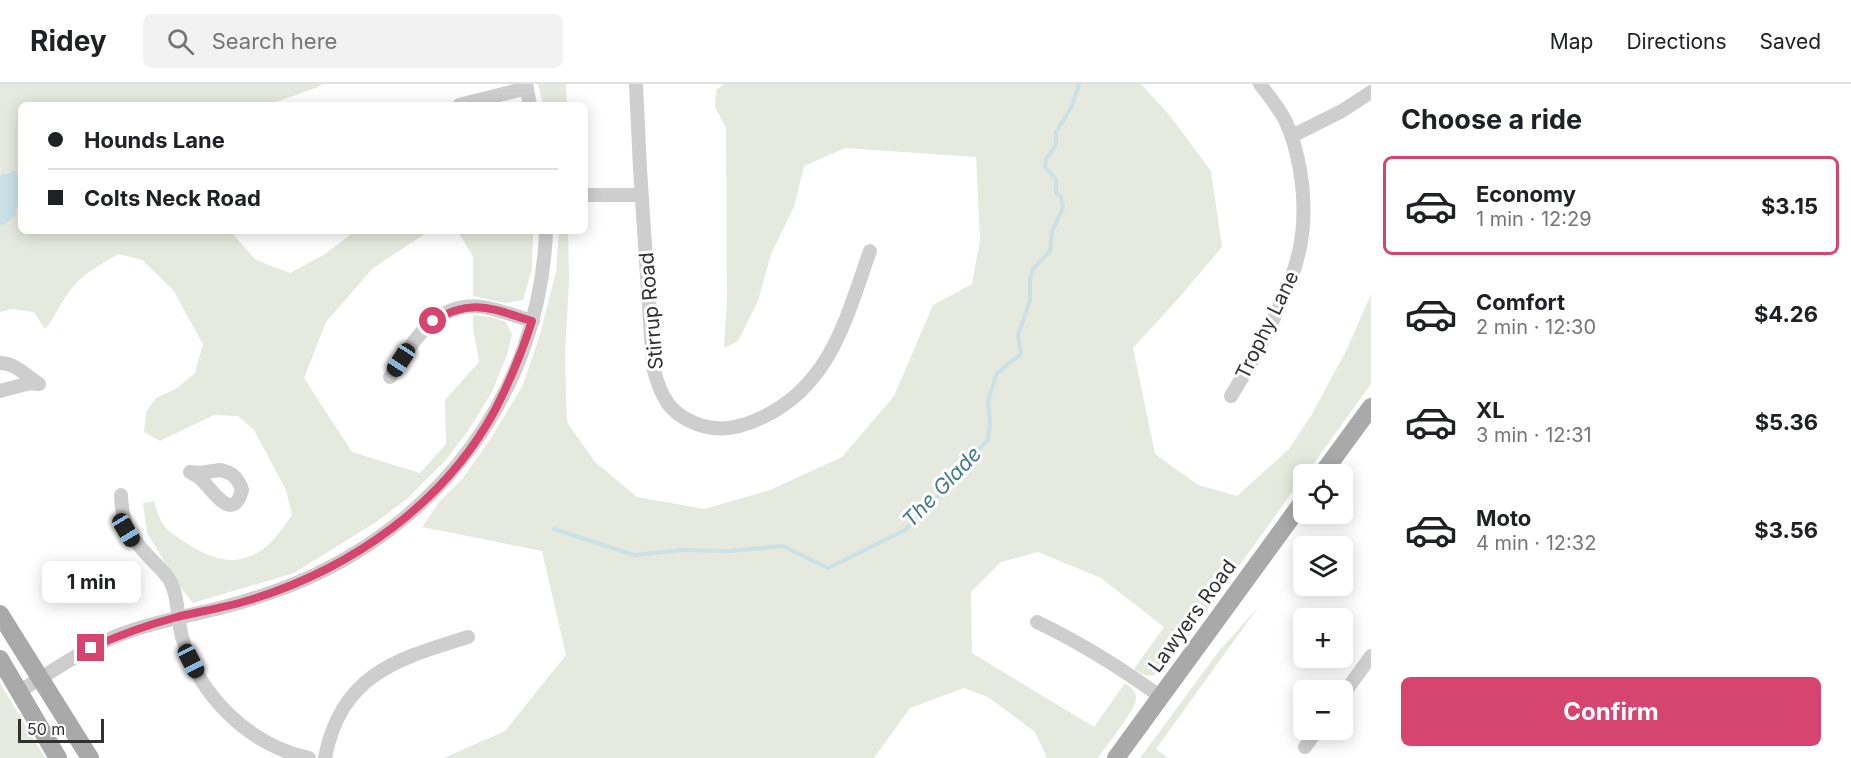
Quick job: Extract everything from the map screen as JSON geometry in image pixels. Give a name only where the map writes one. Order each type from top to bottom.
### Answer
[{"type":"main road","points":[[1329,464],[1371,407]]},
{"type":"main road","name":"Lawyers Road","points":[[1116,758],[1293,515]]},
{"type":"main road","points":[[0,614],[90,758]]},
{"type":"main road","points":[[0,659],[58,758]]},
{"type":"street","name":"Stirrup Road","points":[[636,84],[653,367],[664,399],[676,413],[693,423],[707,427],[738,427],[772,413],[803,389],[822,367],[840,336],[870,251]]},
{"type":"street","name":"Trophy Lane","points":[[1231,396],[1286,296],[1301,248],[1304,226],[1303,190],[1292,136],[1280,112],[1260,84]]},
{"type":"street","points":[[470,102],[526,86],[529,102]]},
{"type":"street","points":[[1292,136],[1342,111],[1371,92]]},
{"type":"street","points":[[588,195],[642,195]]},
{"type":"street","points":[[20,691],[71,659],[115,637],[178,617],[255,598],[300,581],[347,559],[404,520],[453,471],[494,412],[509,382],[532,321],[542,278],[546,234]]},
{"type":"street","points":[[390,377],[421,331],[448,312],[472,306],[488,308],[532,321]]},
{"type":"street","points":[[0,363],[14,366],[39,384],[30,383],[0,391]]},
{"type":"street","points":[[121,495],[126,530],[133,541],[168,578],[174,589],[183,639],[195,668],[216,702],[262,739],[309,758]]},
{"type":"street","points":[[1037,622],[1110,661],[1161,697]]},
{"type":"street","points":[[325,758],[340,714],[365,682],[394,662],[468,637]]},
{"type":"street","points":[[1353,681],[1371,656]]},
{"type":"street","points":[[1305,747],[1310,740]]},
{"type":"shaded area","points":[[0,84],[323,84],[276,102],[18,102],[18,234],[233,234],[256,260],[290,273],[325,254],[351,234],[424,234],[373,268],[326,322],[304,378],[352,452],[420,473],[446,444],[445,400],[479,362],[473,315],[492,317],[506,322],[512,335],[507,355],[492,392],[468,431],[444,462],[408,498],[376,522],[294,573],[193,603],[178,584],[147,533],[143,503],[154,501],[163,524],[183,541],[208,555],[225,560],[243,558],[259,552],[270,543],[292,515],[286,490],[254,430],[238,416],[214,415],[160,441],[144,432],[146,412],[156,398],[177,388],[195,373],[203,344],[173,290],[142,260],[119,254],[91,270],[79,280],[45,329],[34,312],[13,309],[0,312]]},
{"type":"shaded area","points":[[538,84],[566,84],[567,102],[542,102]]},
{"type":"shaded area","points":[[724,84],[1141,84],[1171,117],[1211,171],[1222,247],[1133,348],[1155,454],[1198,485],[1237,496],[1289,449],[1312,414],[1347,349],[1371,294],[1371,384],[1313,464],[1293,464],[1293,491],[1168,665],[1159,672],[1148,676],[1134,669],[1164,627],[1101,578],[1038,552],[1001,562],[971,592],[972,653],[1094,727],[1125,683],[1134,691],[1135,703],[1098,758],[1047,758],[1035,732],[988,697],[964,688],[910,708],[874,758],[444,758],[505,731],[566,655],[542,551],[422,527],[440,501],[463,478],[522,387],[539,338],[556,272],[559,234],[568,234],[569,279],[565,357],[567,422],[595,462],[637,497],[704,509],[770,490],[842,457],[894,396],[933,305],[972,284],[980,240],[976,157],[845,148],[804,166],[794,207],[771,254],[758,301],[738,341],[724,348],[727,299],[726,128],[715,107],[716,90]]},
{"type":"shaded area","points":[[460,234],[533,234],[532,269],[523,300],[505,303],[473,296],[473,257]]},
{"type":"shaded area","points":[[1259,606],[1156,749],[1168,758],[1140,758],[1219,651]]},
{"type":"shaded area","points":[[0,683],[45,758],[0,758]]},
{"type":"water","points":[[14,170],[18,175],[18,204],[15,212],[17,214],[2,226],[0,224],[0,176],[4,173],[6,175]]},
{"type":"waterway","name":"The Glade","points":[[554,529],[634,555],[683,550],[730,551],[783,546],[828,568],[905,530],[952,482],[988,440],[990,424],[988,401],[997,373],[1021,354],[1018,335],[1030,301],[1030,279],[1033,269],[1050,251],[1052,231],[1063,208],[1061,197],[1056,193],[1056,179],[1045,167],[1046,159],[1056,145],[1056,132],[1072,106],[1079,84]]},
{"type":"route","points":[[91,648],[146,626],[255,598],[322,572],[377,540],[418,507],[453,471],[494,412],[522,353],[532,321],[488,308],[472,306],[448,312],[433,321]]}]
